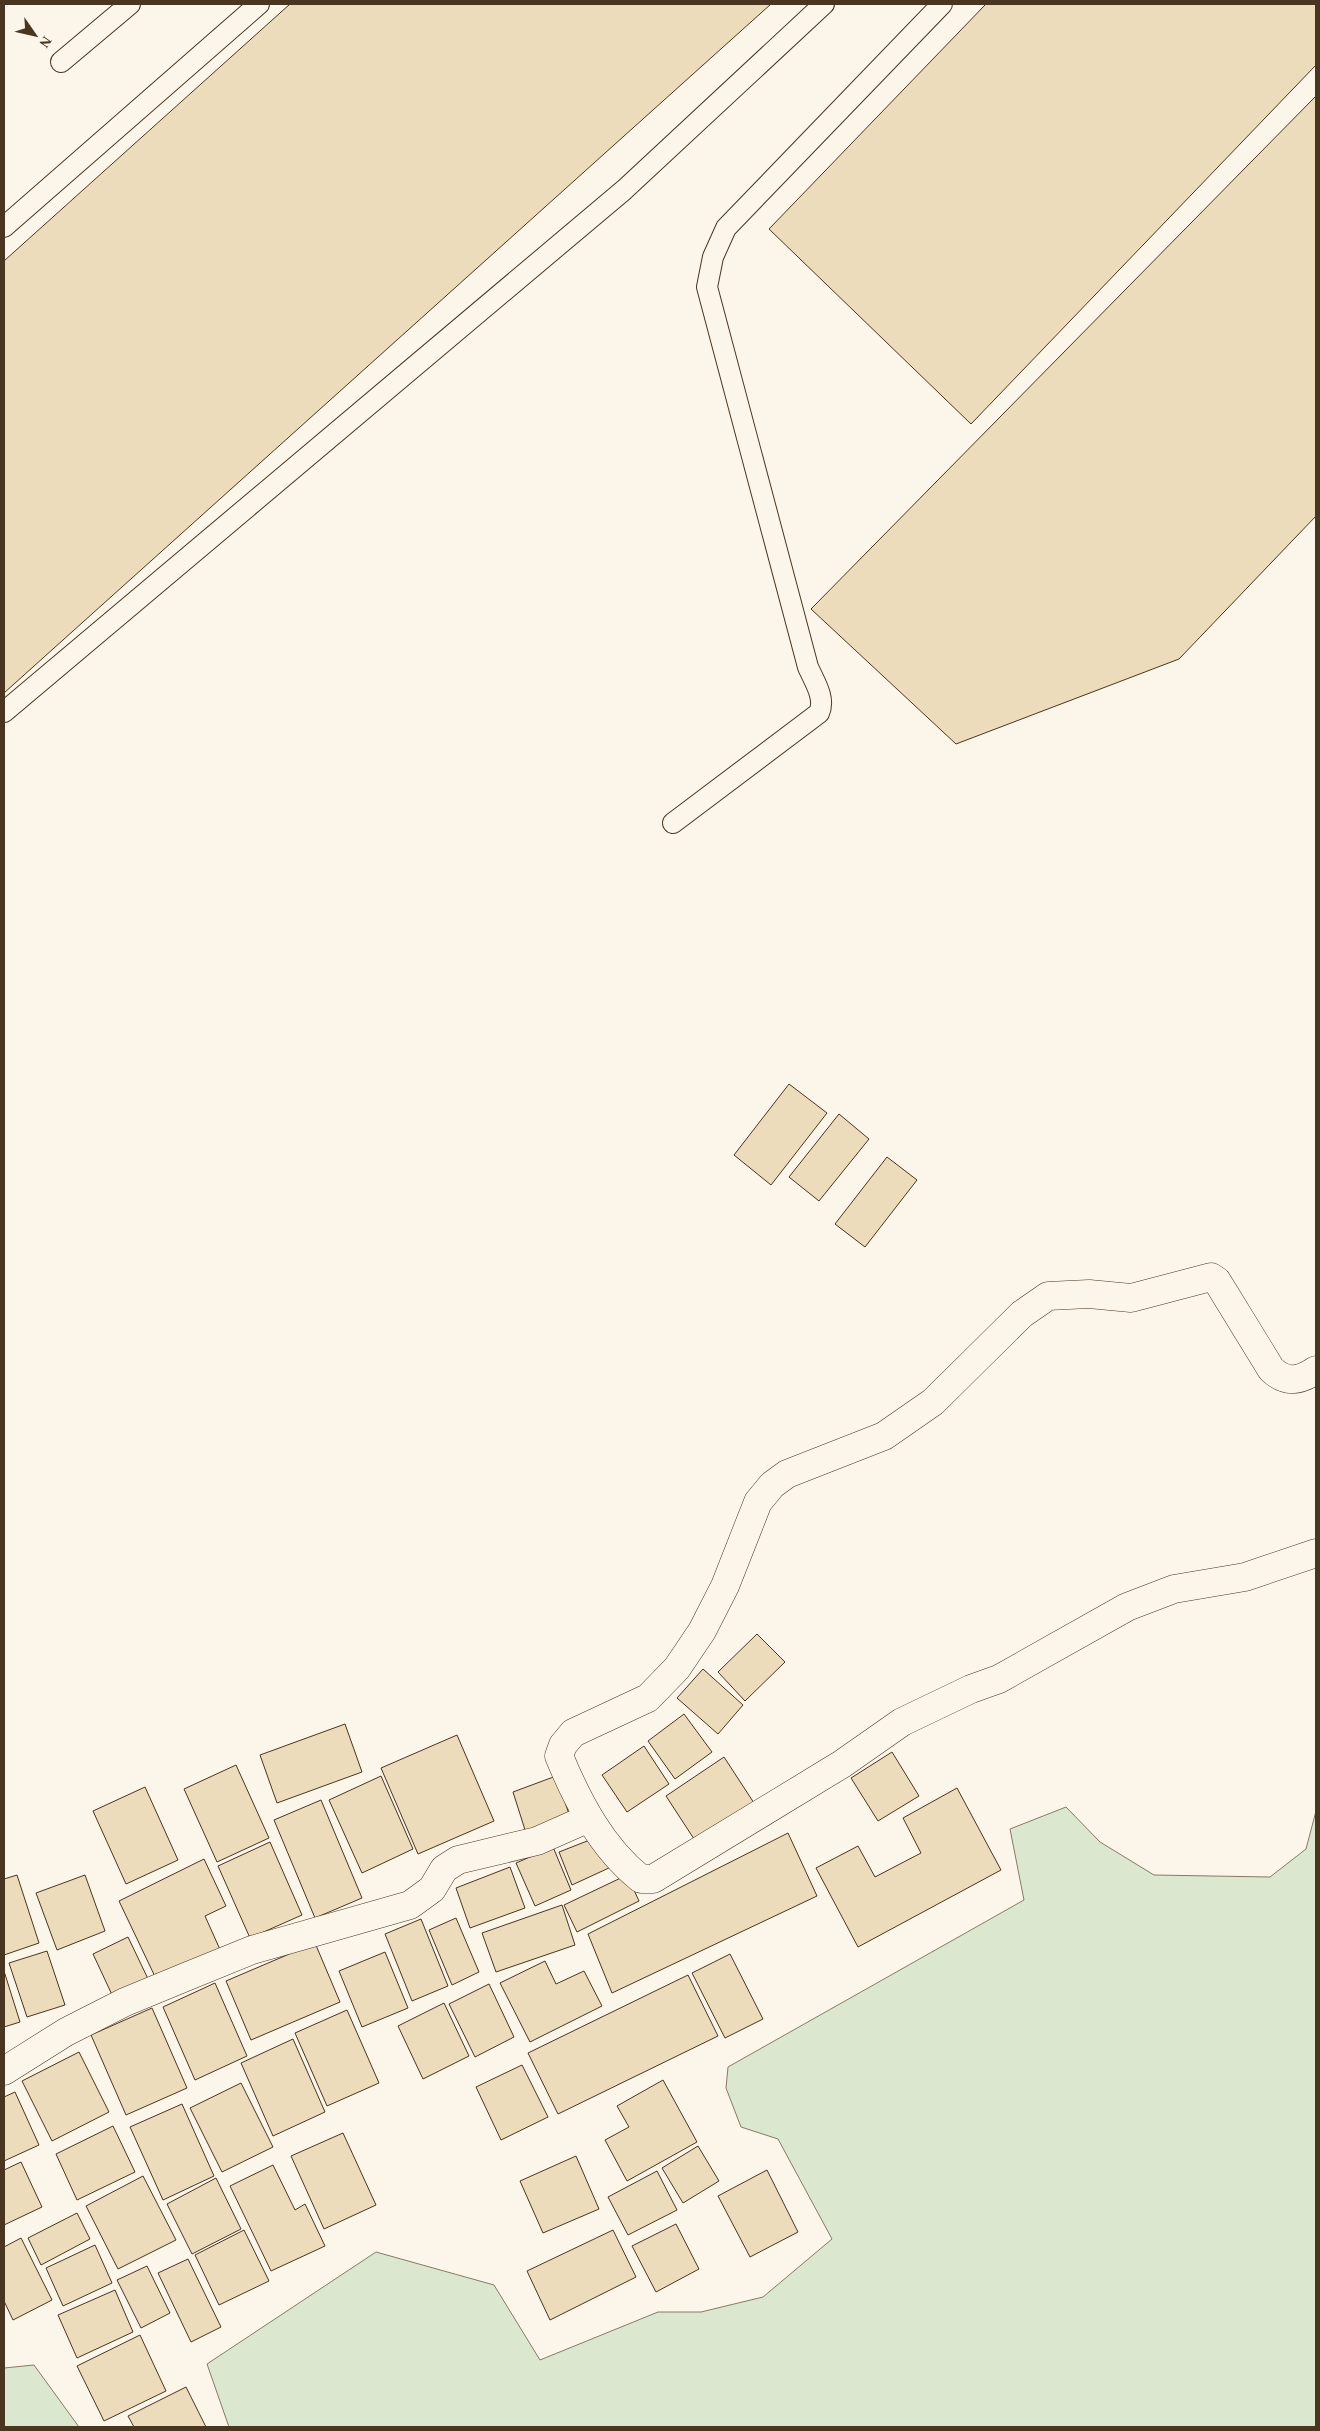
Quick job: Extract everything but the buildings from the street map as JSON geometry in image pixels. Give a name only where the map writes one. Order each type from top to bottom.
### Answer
[{"type":"street","points":[[1316,1370],[1304,1378],[1292,1381],[1278,1376],[1271,1369],[1217,1281],[1211,1277],[1131,1298],[1089,1294],[1048,1296],[1022,1314],[933,1402],[884,1436],[787,1474],[772,1485],[758,1502],[725,1586],[702,1631],[677,1668],[648,1698],[573,1733],[559,1756],[589,1818],[628,1869],[641,1879],[653,1879],[842,1764],[902,1722],[998,1678],[1127,1607],[1174,1589],[1245,1577],[1316,1553]]},
{"type":"street","points":[[4,2071],[66,2032],[125,2002],[252,1950],[410,1905],[432,1890],[444,1869],[458,1860],[537,1842],[589,1818]]},
{"type":"lane","points":[[61,62],[130,4]]},
{"type":"lane","points":[[4,227],[258,4]]},
{"type":"lane","points":[[4,712],[624,190],[824,4]]},
{"type":"lane","points":[[673,823],[819,713],[821,708],[820,692],[808,667],[707,287],[713,257],[726,228],[942,4]]},
{"type":"green space","points":[[1066,1807],[1100,1842],[1154,1875],[1270,1877],[1306,1849],[1316,1811],[1316,2427],[229,2427],[207,2364],[376,2252],[494,2285],[540,2360],[658,2312],[701,2312],[763,2297],[832,2239],[778,2139],[741,2127],[726,2088],[728,2067],[1024,1900],[1010,1829]]},
{"type":"green space","points":[[34,2365],[79,2427],[4,2427],[4,2368]]}]
